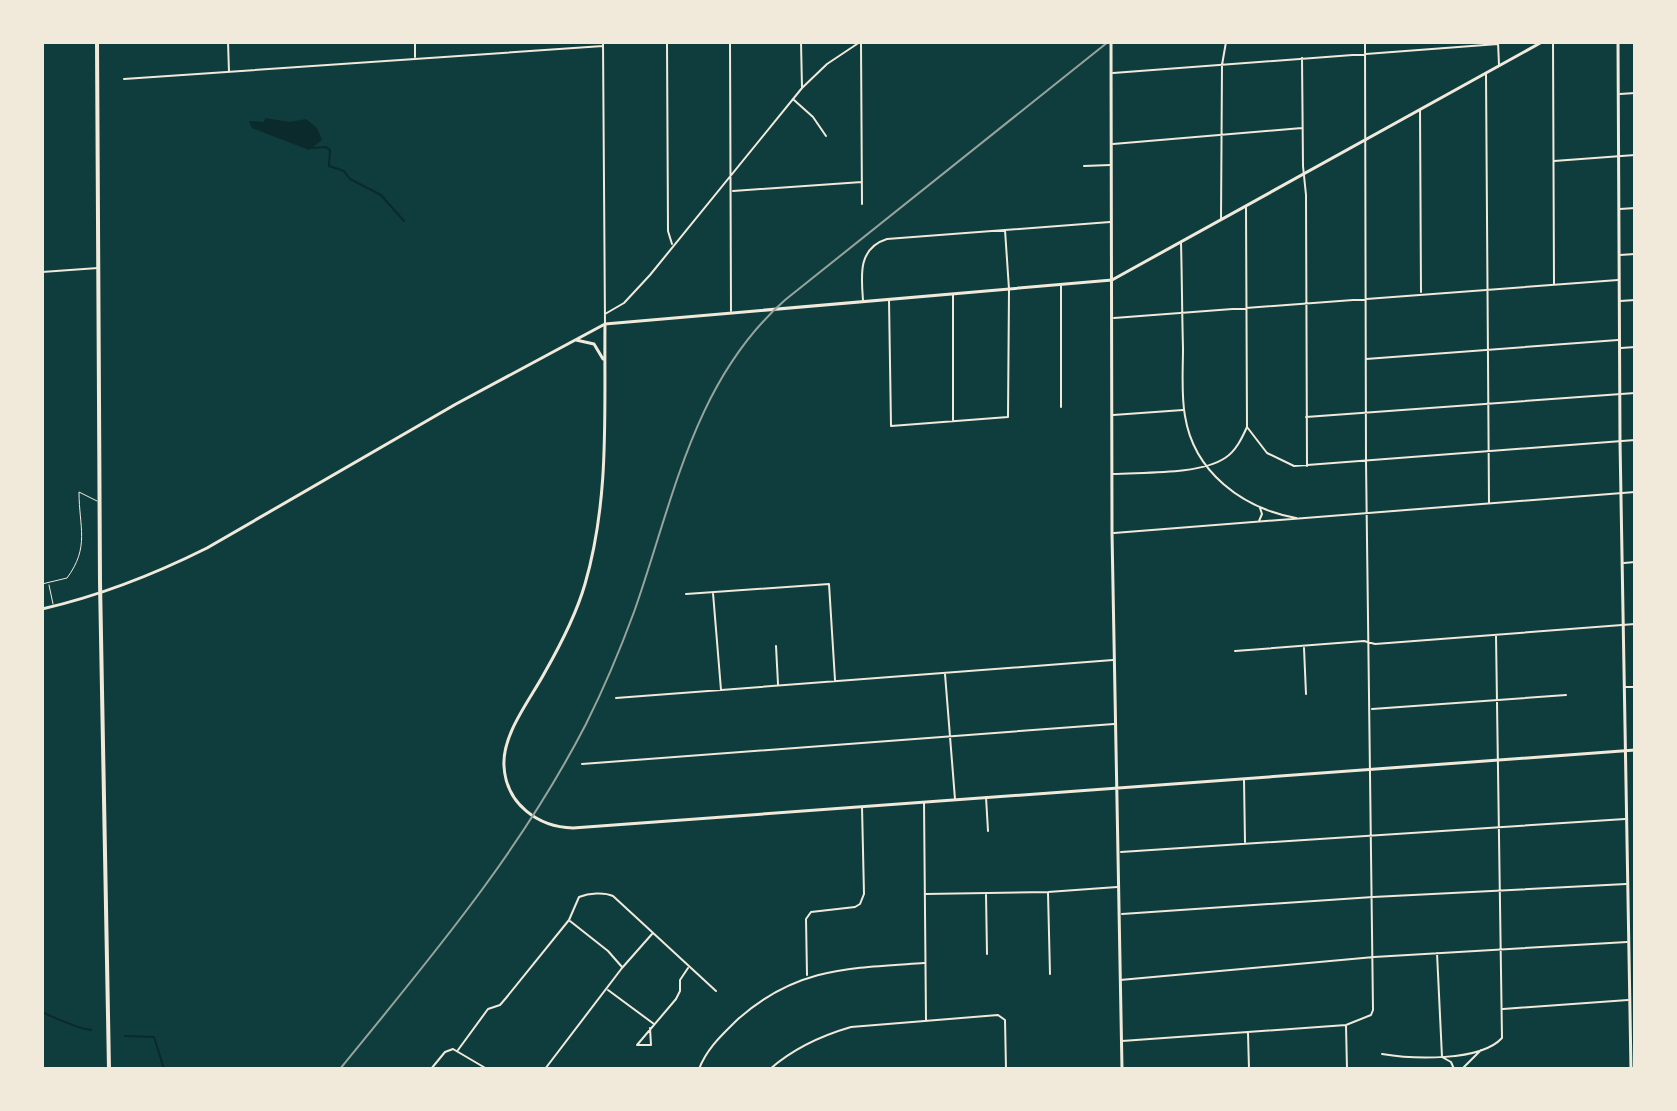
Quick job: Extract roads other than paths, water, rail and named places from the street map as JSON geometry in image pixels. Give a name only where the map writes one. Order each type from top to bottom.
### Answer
[{"type":"main road","points":[[97,42],[100,593],[109,1069]]},
{"type":"main road","points":[[1111,42],[1112,533],[1122,1069]]},
{"type":"main road","points":[[42,609],[100,593],[207,548],[605,324],[1112,280],[1542,42]]},
{"type":"main road","points":[[1618,42],[1620,441],[1631,1069]]},
{"type":"main road","points":[[605,324],[605,465],[597,536],[574,616],[505,749],[505,776],[516,801],[547,824],[573,828],[1635,750]]},
{"type":"main road","points":[[573,340],[594,344],[605,363]]},
{"type":"street","points":[[228,42],[229,72]]},
{"type":"street","points":[[415,42],[415,59]]},
{"type":"street","points":[[667,42],[668,231],[673,246]]},
{"type":"street","points":[[730,42],[731,311]]},
{"type":"street","points":[[801,42],[802,88]]},
{"type":"street","points":[[605,314],[612,312],[637,290],[802,88],[827,64],[861,42]]},
{"type":"street","points":[[861,42],[862,204]]},
{"type":"street","points":[[1221,219],[1222,65],[1226,42]]},
{"type":"street","points":[[1121,1041],[1346,1025],[1373,1013],[1366,461],[1365,42]]},
{"type":"street","points":[[1553,42],[1554,284]]},
{"type":"street","points":[[1111,73],[1498,43],[1499,66]]},
{"type":"street","points":[[124,79],[603,44],[605,324]]},
{"type":"street","points":[[1302,58],[1307,466]]},
{"type":"street","points":[[1486,73],[1489,504]]},
{"type":"street","points":[[1619,94],[1635,93]]},
{"type":"street","points":[[793,99],[817,122],[826,136]]},
{"type":"street","points":[[1420,109],[1421,295]]},
{"type":"street","points":[[1111,144],[1303,128]]},
{"type":"street","points":[[1554,161],[1635,155]]},
{"type":"street","points":[[1084,166],[1111,165]]},
{"type":"street","points":[[1487,165],[1492,165]]},
{"type":"street","points":[[731,191],[863,182]]},
{"type":"street","points":[[1112,474],[1206,466],[1233,452],[1247,427],[1246,205]]},
{"type":"street","points":[[1619,209],[1635,208]]},
{"type":"street","points":[[863,300],[862,263],[874,246],[887,239],[1111,222]]},
{"type":"street","points":[[889,298],[891,426],[1009,415],[1009,289],[1005,230]]},
{"type":"street","points":[[1181,242],[1184,410],[1191,439],[1206,466],[1232,492],[1260,507],[1301,519]]},
{"type":"street","points":[[1619,255],[1635,254]]},
{"type":"street","points":[[42,272],[99,268]]},
{"type":"street","points":[[1112,318],[1619,279]]},
{"type":"street","points":[[1061,407],[1062,285]]},
{"type":"street","points":[[953,293],[953,421]]},
{"type":"street","points":[[1620,302],[1635,300]]},
{"type":"street","points":[[1366,359],[1620,340]]},
{"type":"street","points":[[1619,348],[1635,347]]},
{"type":"street","points":[[1306,417],[1635,393]]},
{"type":"street","points":[[1112,415],[1184,410]]},
{"type":"street","points":[[1247,427],[1274,458],[1294,466],[1635,440]]},
{"type":"street","points":[[1112,533],[1635,492]]},
{"type":"street","points":[[1258,522],[1262,514],[1260,507]]},
{"type":"street","points":[[1622,563],[1635,562]]},
{"type":"street","points":[[686,594],[829,584],[835,682]]},
{"type":"street","points":[[713,592],[721,690]]},
{"type":"street","points":[[1235,651],[1635,624]]},
{"type":"street","points":[[1462,1069],[1482,1049],[1502,1038],[1496,635]]},
{"type":"street","points":[[776,646],[778,686]]},
{"type":"street","points":[[1304,646],[1306,694]]},
{"type":"street","points":[[1242,650],[1242,657]]},
{"type":"street","points":[[616,698],[1114,660]]},
{"type":"street","points":[[945,673],[955,799]]},
{"type":"street","points":[[1624,687],[1635,687]]},
{"type":"street","points":[[1370,709],[1566,695]]},
{"type":"street","points":[[582,764],[1115,723]]},
{"type":"street","points":[[1244,779],[1245,843]]},
{"type":"street","points":[[986,796],[988,831]]},
{"type":"street","points":[[924,801],[926,1020]]},
{"type":"street","points":[[807,977],[806,919],[811,912],[855,907],[860,904],[864,894],[862,806]]},
{"type":"street","points":[[1117,853],[1626,819]]},
{"type":"street","points":[[1119,914],[1627,884]]},
{"type":"street","points":[[925,894],[1048,892],[1118,887]]},
{"type":"street","points":[[1048,892],[1050,974]]},
{"type":"street","points":[[985,893],[987,954]]},
{"type":"street","points":[[458,1050],[488,1009],[500,1005],[569,920],[579,897],[609,894],[716,991]]},
{"type":"street","points":[[569,920],[608,951],[622,968]]},
{"type":"street","points":[[545,1069],[622,968],[653,933]]},
{"type":"street","points":[[1120,980],[1374,957],[1628,942]]},
{"type":"street","points":[[1437,953],[1442,1057]]},
{"type":"street","points":[[699,1069],[714,1042],[751,1008],[786,986],[807,977],[867,967],[924,963]]},
{"type":"street","points":[[650,1028],[651,1045],[637,1045],[648,1030],[676,999],[680,980],[689,967]]},
{"type":"street","points":[[608,989],[655,1024]]},
{"type":"street","points":[[1503,1009],[1630,1000]]},
{"type":"street","points":[[771,1069],[796,1049],[851,1027],[1003,1017],[1006,1069]]},
{"type":"street","points":[[1346,1025],[1347,1069]]},
{"type":"street","points":[[1248,1032],[1249,1069]]},
{"type":"street","points":[[431,1069],[448,1049],[458,1050],[487,1069]]},
{"type":"street","points":[[1382,1054],[1411,1058],[1442,1057],[1482,1049]]},
{"type":"street","points":[[1442,1057],[1451,1062],[1454,1069]]},
{"type":"lane","points":[[42,584],[67,578],[81,554],[79,492],[91,496],[100,504]]},
{"type":"lane","points":[[49,583],[53,606]]},
{"type":"water","points":[[265,118],[290,122],[306,119],[317,128],[322,140],[309,150],[252,128],[249,121],[264,122]]},
{"type":"waterway","points":[[311,148],[326,147],[330,150],[329,166],[344,171],[350,179],[381,195],[404,221]]},
{"type":"waterway","points":[[42,1012],[91,1030]]},
{"type":"waterway","points":[[125,1036],[154,1037],[164,1069]]},
{"type":"railway","points":[[340,1069],[472,903],[560,772],[593,710],[623,640],[675,486],[707,405],[728,367],[754,332],[785,300],[1108,42]]}]
